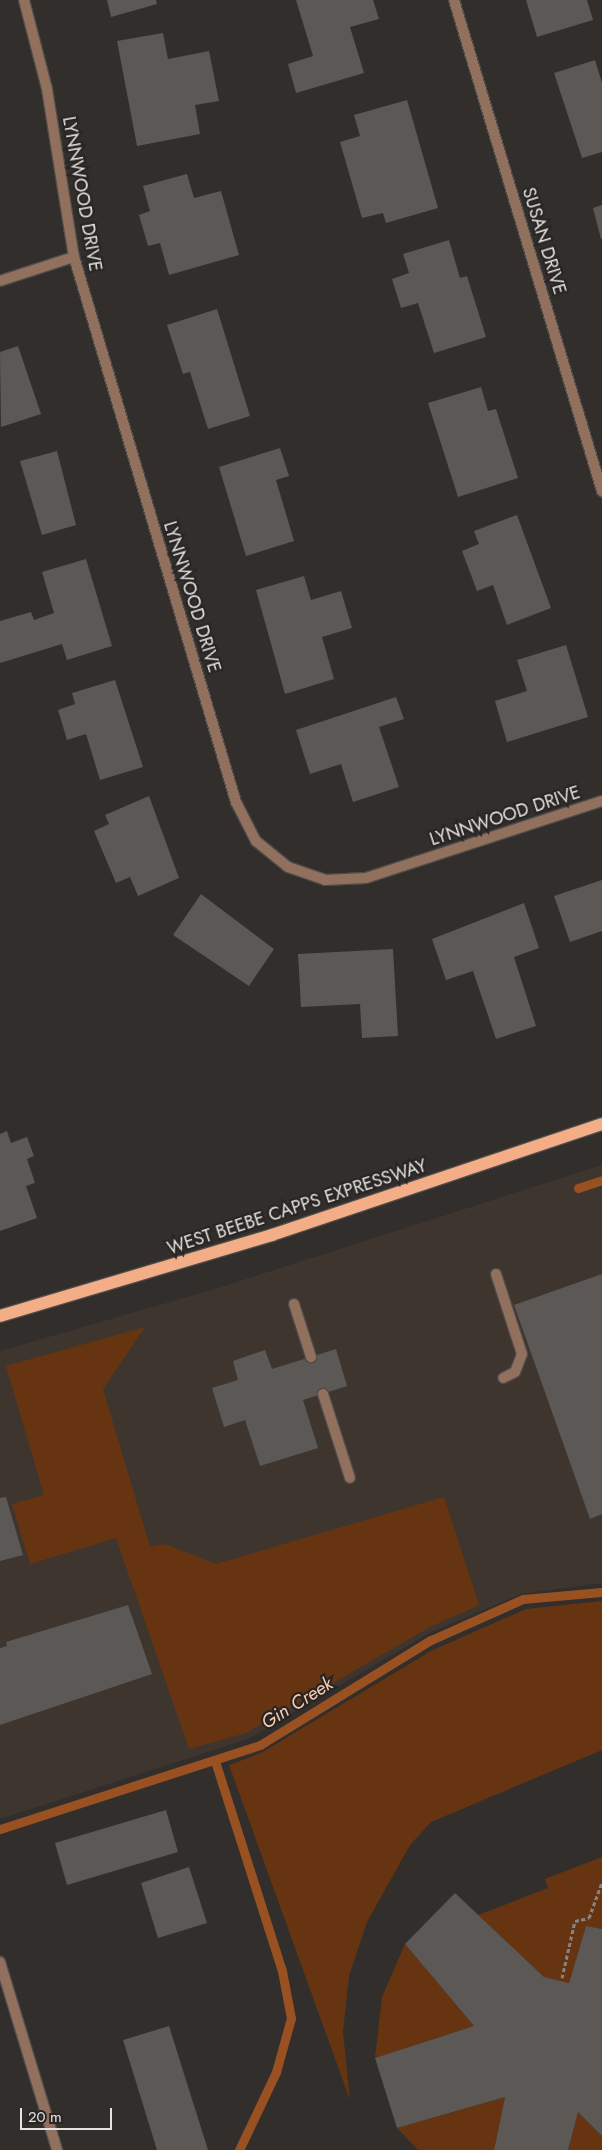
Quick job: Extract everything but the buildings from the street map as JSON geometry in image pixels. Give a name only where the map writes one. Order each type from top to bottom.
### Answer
[{"type":"main road","name":"WEST BEEBE CAPPS EXPRESSWAY","points":[[0,1316],[272,1235],[602,1124]]},
{"type":"street","name":"LYNNWOOD DRIVE","points":[[24,0],[46,89],[74,257],[236,802],[256,841],[288,868],[325,880],[366,878],[602,801]]},
{"type":"street","name":"SUSAN DRIVE","points":[[454,0],[602,491]]},
{"type":"street","points":[[0,281],[74,257]]},
{"type":"street","points":[[496,1274],[522,1354],[515,1372],[503,1378]]},
{"type":"street","points":[[294,1304],[311,1357]]},
{"type":"street","points":[[323,1394],[350,1478]]},
{"type":"street","points":[[0,1962],[57,2150]]},
{"type":"path","points":[[562,1978],[575,1921],[589,1918],[602,1882]]},
{"type":"shaded area","points":[[602,1165],[602,1583],[521,1594],[431,1632],[248,1739],[0,1819],[0,1351],[215,1289]]},
{"type":"shaded area","points":[[145,1327],[103,1389],[150,1547],[165,1544],[216,1564],[444,1497],[479,1605],[430,1627],[246,1733],[189,1749],[116,1538],[30,1564],[12,1504],[44,1495],[6,1366]]},
{"type":"shaded area","points":[[602,1601],[602,1750],[431,1822],[410,1845],[367,1922],[349,1976],[343,2032],[350,2100],[229,1765],[261,1753],[431,1651],[526,1609]]},
{"type":"shaded area","points":[[602,1857],[602,1929],[586,1926],[569,1983],[544,1977],[478,1915],[548,1888],[545,1879]]},
{"type":"shaded area","points":[[405,1944],[474,2026],[375,2058],[382,1997]]},
{"type":"shaded area","points":[[505,2097],[494,2150],[418,2150],[397,2128]]},
{"type":"shaded area","points":[[578,2112],[602,2136],[602,2150],[568,2150]]},
{"type":"waterway","points":[[578,1188],[602,1180]]},
{"type":"waterway","name":"Gin Creek","points":[[0,1829],[260,1745],[431,1640],[523,1599],[602,1592]]},
{"type":"waterway","points":[[215,1761],[282,1971],[291,2018],[276,2072],[239,2150]]}]
